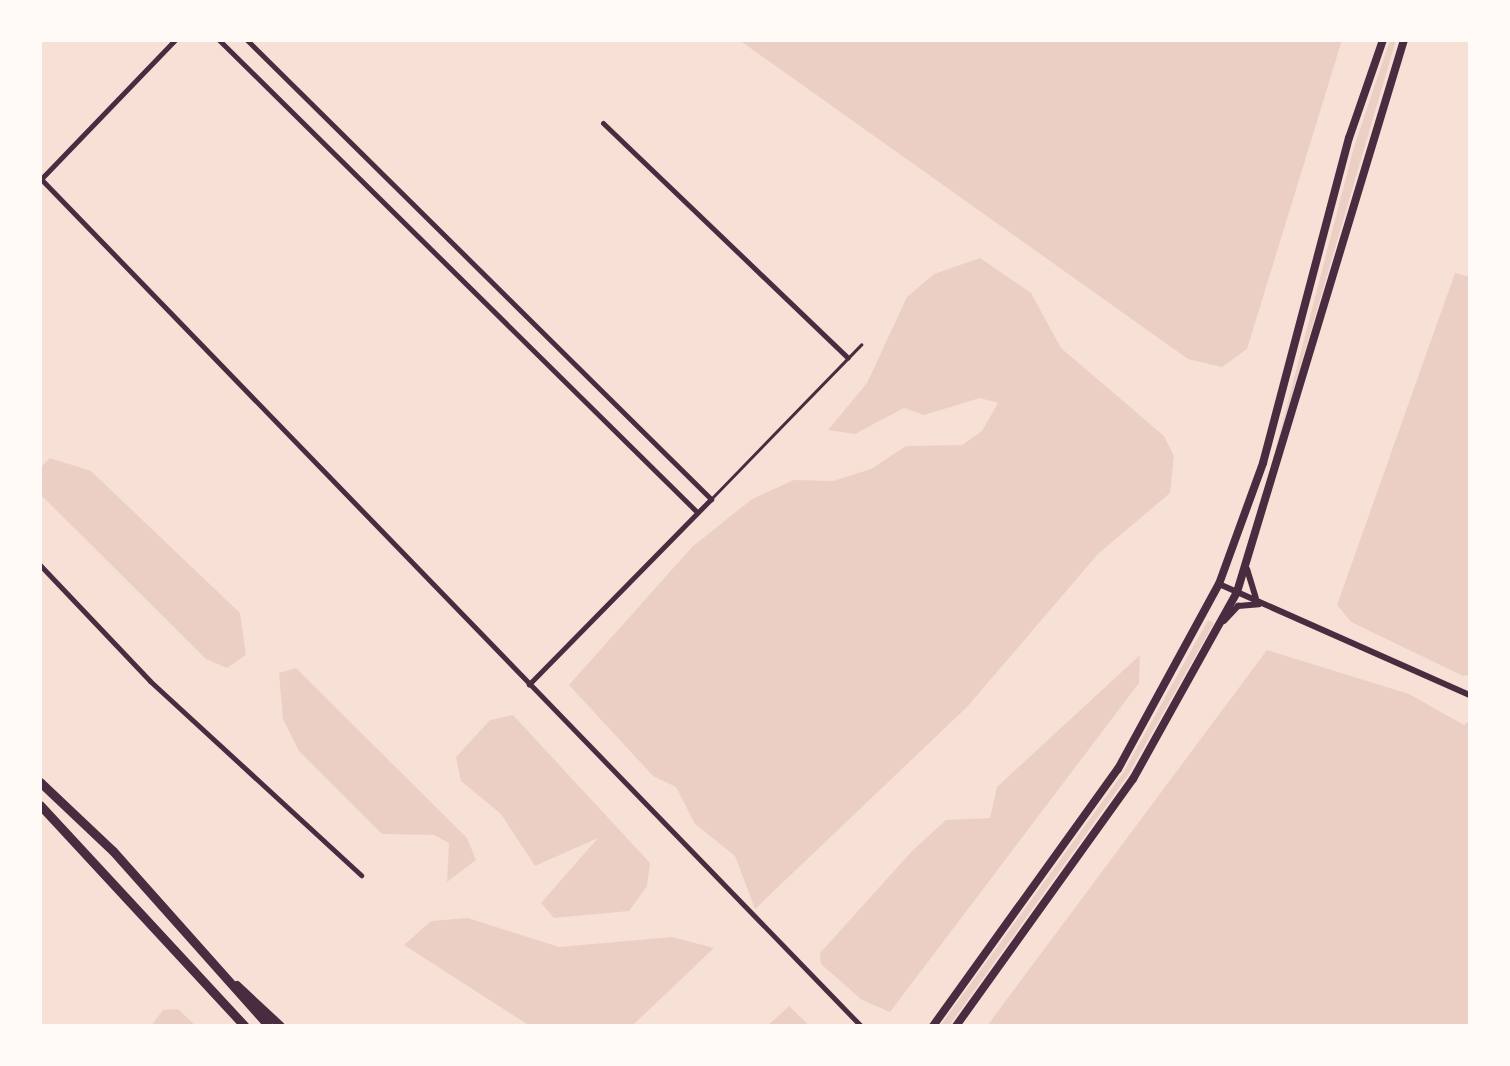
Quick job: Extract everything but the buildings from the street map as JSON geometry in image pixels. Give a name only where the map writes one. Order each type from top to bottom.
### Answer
[{"type":"highway","points":[[40,782],[269,1026]]},
{"type":"highway","points":[[40,806],[245,1026]]},
{"type":"main road","points":[[934,1026],[1118,768],[1219,584],[1263,463],[1349,138],[1384,40]]},
{"type":"main road","points":[[956,1026],[1133,780],[1237,592],[1404,40]]},
{"type":"main road","points":[[212,961],[282,1026]]},
{"type":"street","points":[[175,40],[41,180],[861,1026]]},
{"type":"street","points":[[219,40],[697,512]]},
{"type":"street","points":[[247,40],[710,498],[528,684]]},
{"type":"street","points":[[603,122],[848,358]]},
{"type":"street","points":[[40,565],[150,681],[361,876]]},
{"type":"street","points":[[1247,566],[1249,591],[1265,605]]},
{"type":"street","points":[[1219,584],[1470,695]]},
{"type":"street","points":[[1223,622],[1238,606],[1265,605]]},
{"type":"lane","points":[[710,498],[861,345]]},
{"type":"shaded area","points":[[739,40],[1342,40],[1247,349],[1222,367],[1188,359]]},
{"type":"shaded area","points":[[1390,40],[1396,40],[1271,467],[1354,147]]},
{"type":"shaded area","points":[[980,258],[1031,293],[1061,348],[1164,436],[1174,456],[1170,493],[1098,554],[967,707],[755,909],[735,856],[695,824],[676,787],[653,776],[569,685],[692,547],[752,499],[794,480],[833,481],[871,469],[906,446],[962,445],[982,431],[998,403],[980,398],[924,415],[904,408],[855,434],[828,430],[867,383],[907,297],[934,274]]},
{"type":"shaded area","points":[[1455,273],[1470,277],[1470,674],[1463,676],[1351,622],[1337,605]]},
{"type":"shaded area","points":[[50,458],[91,471],[240,613],[246,655],[227,668],[206,659],[40,494],[40,468]]},
{"type":"shaded area","points":[[1208,620],[1214,623],[1128,775],[949,1026],[940,1026],[1123,773]]},
{"type":"shaded area","points":[[1267,650],[1409,694],[1464,725],[1470,720],[1470,1026],[987,1026]]},
{"type":"shaded area","points":[[1140,655],[1139,683],[890,1012],[862,1000],[821,964],[820,953],[912,851],[946,820],[990,818],[997,787]]},
{"type":"shaded area","points":[[296,668],[467,838],[476,860],[447,882],[449,843],[434,835],[382,834],[299,751],[283,719],[279,673]]},
{"type":"shaded area","points":[[513,715],[650,863],[647,886],[629,911],[554,918],[541,903],[598,838],[535,866],[501,814],[461,781],[456,757],[490,720]]},
{"type":"shaded area","points":[[468,918],[559,947],[672,937],[714,948],[632,1026],[530,1026],[404,945],[431,921]]},
{"type":"shaded area","points":[[789,1006],[810,1026],[767,1026]]},
{"type":"shaded area","points":[[178,1009],[196,1026],[151,1026],[163,1010]]}]
